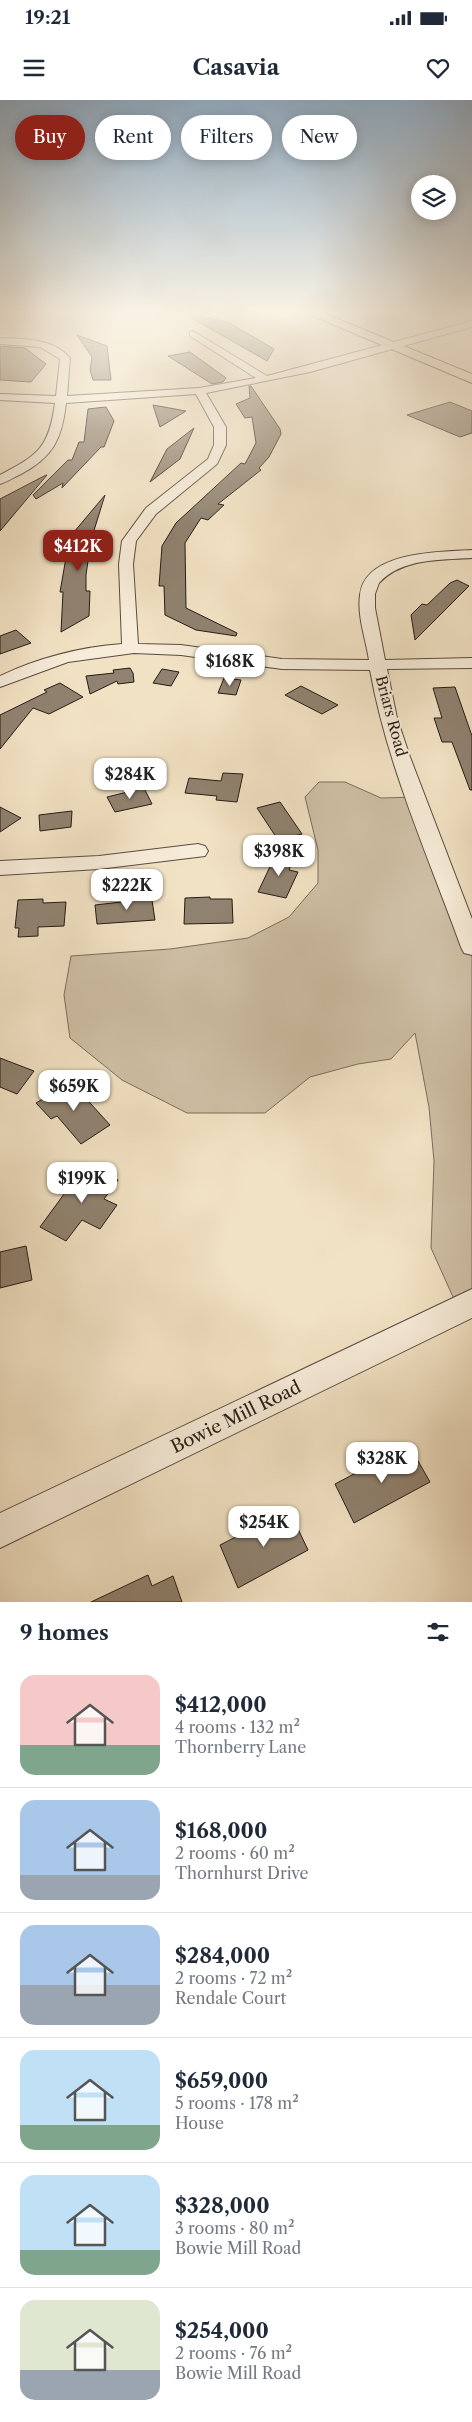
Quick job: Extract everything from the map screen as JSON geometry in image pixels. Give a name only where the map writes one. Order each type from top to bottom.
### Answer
[{"type":"street","points":[[0,480],[44,453],[50,445],[56,429],[62,383]]},
{"type":"street","points":[[0,397],[60,400],[200,391],[243,383]]},
{"type":"street","points":[[130,649],[126,558],[129,541],[150,511],[213,461],[220,445],[220,427],[200,391]]},
{"type":"street","name":"Briars Road","points":[[472,554],[411,560],[381,572],[373,580],[367,596],[378,664],[392,728],[472,947]]},
{"type":"street","points":[[0,682],[41,664],[70,656],[130,649],[182,650],[283,664],[472,663]]},
{"type":"street","points":[[0,868],[50,868],[112,863],[198,851]]},
{"type":"street","name":"Bowie Mill Road","points":[[0,1531],[472,1304]]},
{"type":"shaded area","points":[[319,782],[345,782],[381,798],[416,797],[472,947],[472,1303],[458,1308],[431,1248],[434,1161],[429,1107],[415,1033],[391,1059],[358,1064],[310,1077],[265,1113],[187,1113],[122,1080],[70,1038],[64,995],[71,956],[170,949],[248,938],[289,917],[318,883],[318,850],[305,797]]},
{"type":"building","points":[[249,386],[251,386],[280,429],[281,434],[269,457],[259,468],[261,470],[218,504],[224,505],[208,520],[201,518],[185,543],[186,608],[237,633],[236,636],[196,630],[165,615],[164,586],[159,586],[162,546],[176,523],[241,463],[245,464],[256,443],[252,417],[245,418],[236,404],[250,398]]},
{"type":"building","points":[[450,402],[472,411],[472,433],[460,437],[407,415]]},
{"type":"building","points":[[153,405],[186,411],[160,427]]},
{"type":"building","points":[[106,407],[114,421],[104,447],[101,447],[62,488],[63,483],[36,499],[33,495],[68,460],[72,460],[79,442],[84,442],[88,409]]},
{"type":"building","points":[[194,428],[180,459],[150,482],[167,449]]},
{"type":"building","points":[[47,475],[0,531],[0,499]]},
{"type":"building","points":[[105,495],[91,540],[86,575],[86,591],[90,591],[89,616],[61,632],[63,592],[60,592],[67,552],[74,532]]},
{"type":"building","points":[[457,580],[469,586],[415,640],[411,615],[422,604],[427,605],[450,583]]},
{"type":"building","points":[[16,630],[31,643],[0,654],[0,636]]},
{"type":"building","points":[[130,668],[133,673],[134,682],[118,684],[117,681],[90,694],[86,676],[114,673],[113,670]]},
{"type":"building","points":[[162,669],[179,672],[171,686],[153,683]]},
{"type":"building","points":[[224,678],[241,680],[236,695],[218,693]]},
{"type":"building","points":[[60,683],[83,697],[49,714],[33,708],[0,749],[0,715],[47,692],[44,690]]},
{"type":"building","points":[[301,686],[338,705],[322,714],[285,695]]},
{"type":"building","points":[[455,687],[472,736],[472,790],[470,790],[452,742],[442,742],[434,718],[442,718],[433,688]]},
{"type":"building","points":[[223,773],[243,774],[237,802],[216,800],[217,796],[185,793],[189,778],[221,781]]},
{"type":"building","points":[[144,788],[152,804],[115,812],[107,797]]},
{"type":"building","points":[[280,802],[302,834],[278,840],[257,808]]},
{"type":"building","points":[[0,807],[21,818],[0,832]]},
{"type":"building","points":[[72,811],[71,827],[40,831],[39,815]]},
{"type":"building","points":[[276,854],[294,858],[289,870],[298,872],[286,898],[258,892]]},
{"type":"building","points":[[151,894],[155,920],[97,924],[95,905],[130,901],[130,896]]},
{"type":"building","points":[[210,897],[210,899],[232,899],[233,923],[184,924],[185,898]]},
{"type":"building","points":[[43,899],[43,903],[66,902],[64,926],[38,927],[38,936],[18,937],[19,928],[15,928],[18,900]]},
{"type":"building","points":[[0,1058],[34,1071],[17,1094],[0,1087]]},
{"type":"building","points":[[71,1082],[110,1125],[81,1144],[57,1116],[51,1119],[36,1103]]},
{"type":"building","points":[[86,1164],[118,1180],[104,1199],[117,1205],[100,1229],[82,1220],[66,1241],[40,1227]]},
{"type":"building","points":[[26,1246],[32,1280],[0,1288],[0,1252]]},
{"type":"building","points":[[409,1445],[430,1482],[354,1523],[335,1484]]},
{"type":"building","points":[[289,1510],[308,1550],[238,1588],[220,1545]]},
{"type":"building","points":[[148,1575],[152,1586],[173,1576],[182,1602],[91,1602]]}]
